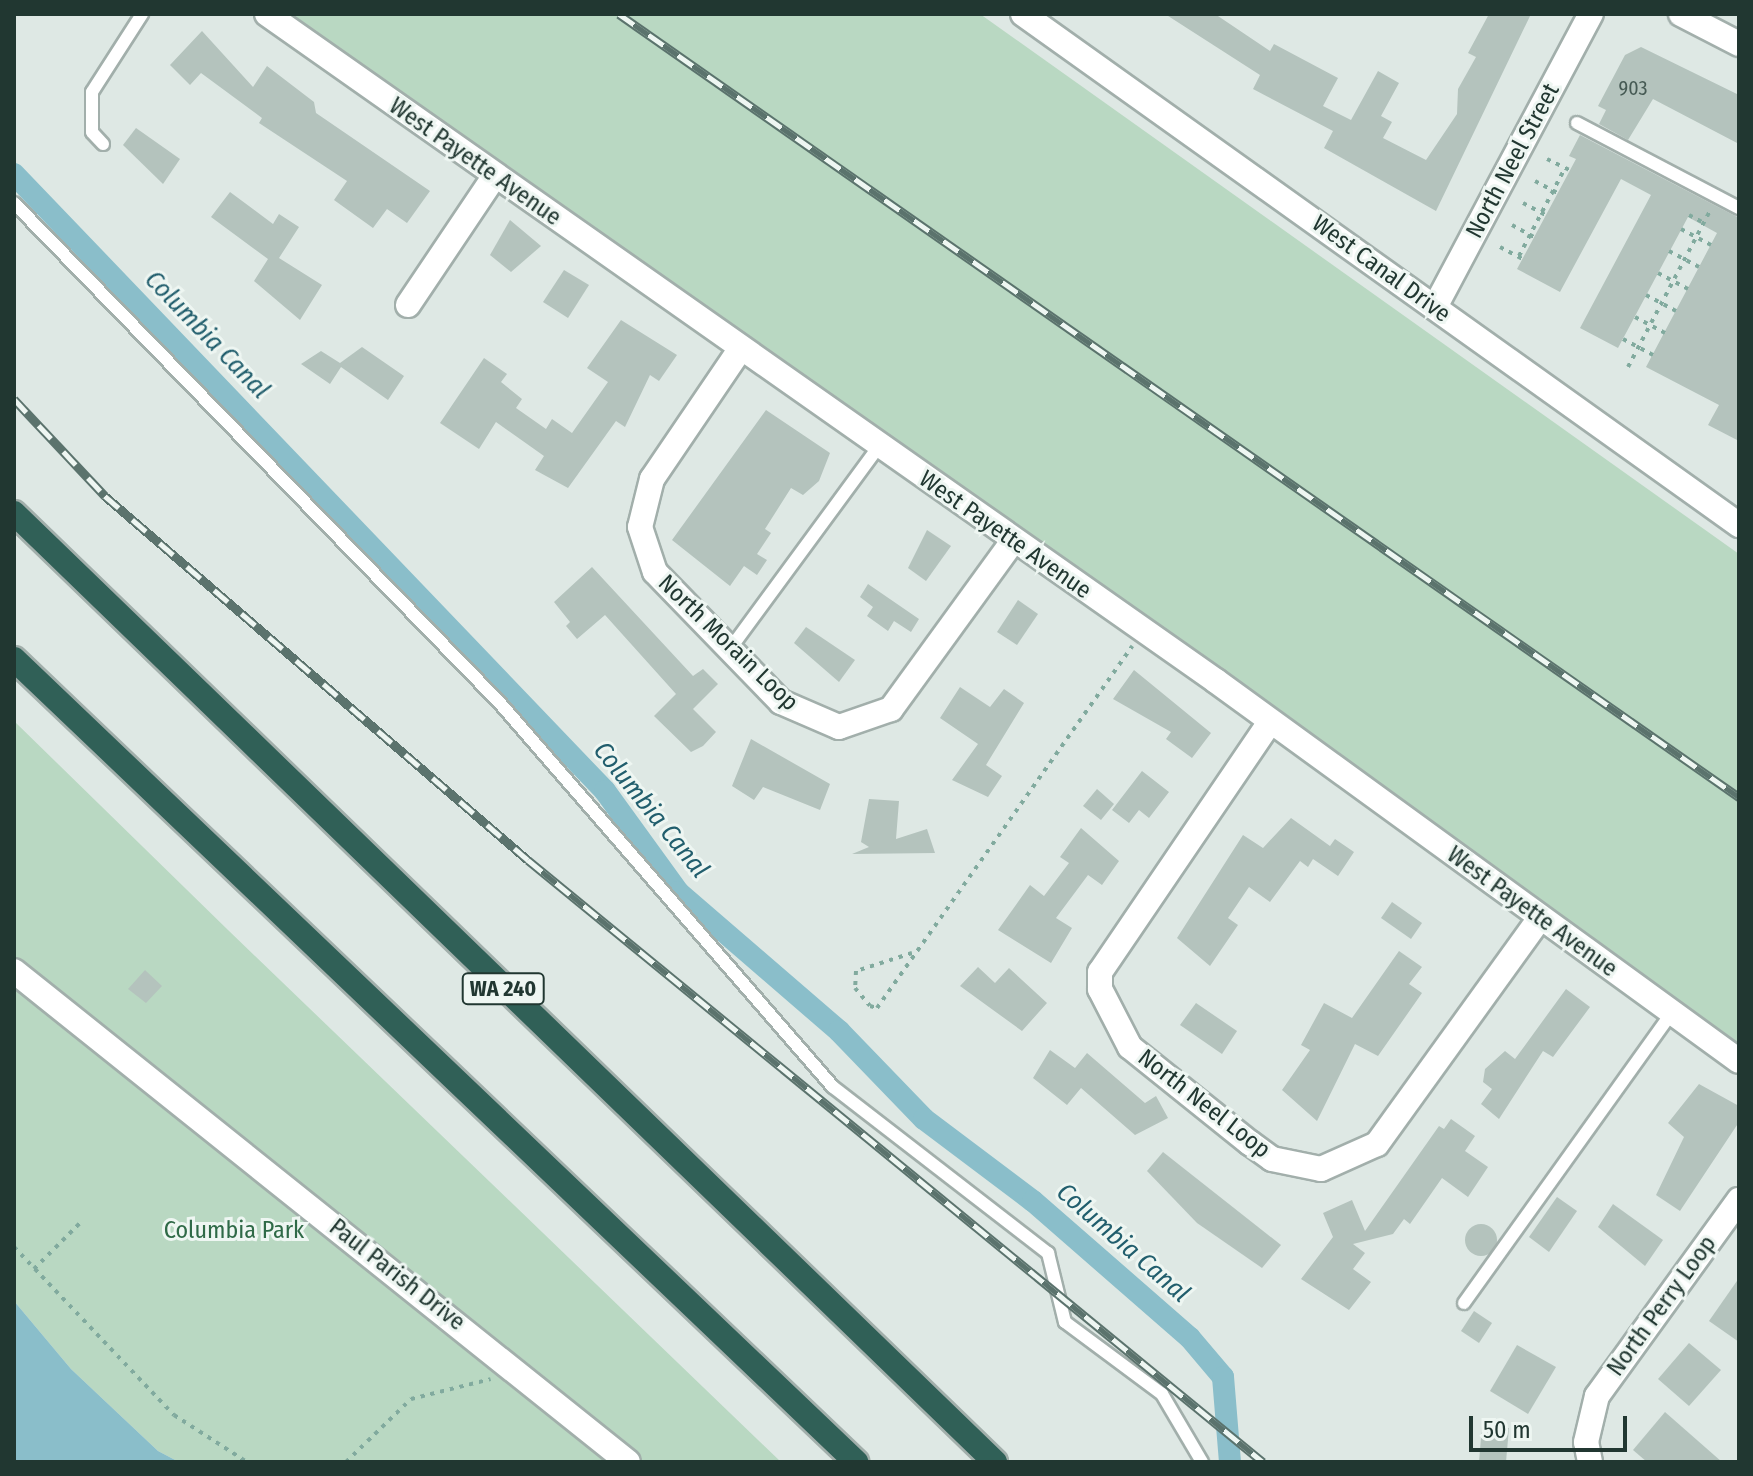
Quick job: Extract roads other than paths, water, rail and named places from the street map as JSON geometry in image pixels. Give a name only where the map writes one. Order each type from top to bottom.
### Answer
[{"type":"highway","name":"WA 240","points":[[14,513],[995,1462]]},
{"type":"highway","points":[[14,659],[856,1462]]},
{"type":"street","name":"West Payette Avenue","points":[[267,14],[494,177],[1144,632],[1739,1061]]},
{"type":"street","name":"West Canal Drive","points":[[1023,14],[1739,525]]},
{"type":"street","name":"North Neel Street","points":[[1435,307],[1591,14]]},
{"type":"street","points":[[1681,14],[1739,44]]},
{"type":"street","points":[[408,305],[494,177]]},
{"type":"street","name":"North Morain Loop","points":[[741,348],[652,479],[640,527],[655,572],[730,649],[805,717],[859,725],[908,691],[1013,541]]},
{"type":"street","name":"North Neel Loop","points":[[1270,722],[1100,972],[1100,989],[1130,1047],[1272,1159],[1321,1169],[1377,1144],[1540,918]]},
{"type":"street","name":"Paul Parish Drive","points":[[14,971],[522,1374],[628,1462]]},
{"type":"street","name":"North Perry Loop","points":[[1590,1462],[1586,1442],[1597,1396],[1739,1200]]},
{"type":"lane","points":[[103,144],[89,120],[92,92],[142,14]]},
{"type":"lane","points":[[1577,123],[1739,208]]},
{"type":"lane","points":[[14,203],[499,702],[833,1087],[1048,1253],[1065,1322],[1162,1394],[1202,1462]]},
{"type":"lane","points":[[730,649],[879,446]]},
{"type":"lane","points":[[1464,1303],[1672,1013]]},
{"type":"water","points":[[14,1301],[71,1369],[158,1451],[179,1462],[14,1462]]},
{"type":"waterway","name":"Columbia Canal","points":[[14,174],[605,791],[678,892],[839,1031],[924,1119],[1033,1201],[1190,1338],[1223,1377],[1230,1462]]},
{"type":"railway","points":[[619,14],[1739,797]]},
{"type":"railway","points":[[14,399],[105,496],[528,860],[1263,1462]]},
{"type":"park label","name":"Columbia Park","points":[[234,1231]]}]
